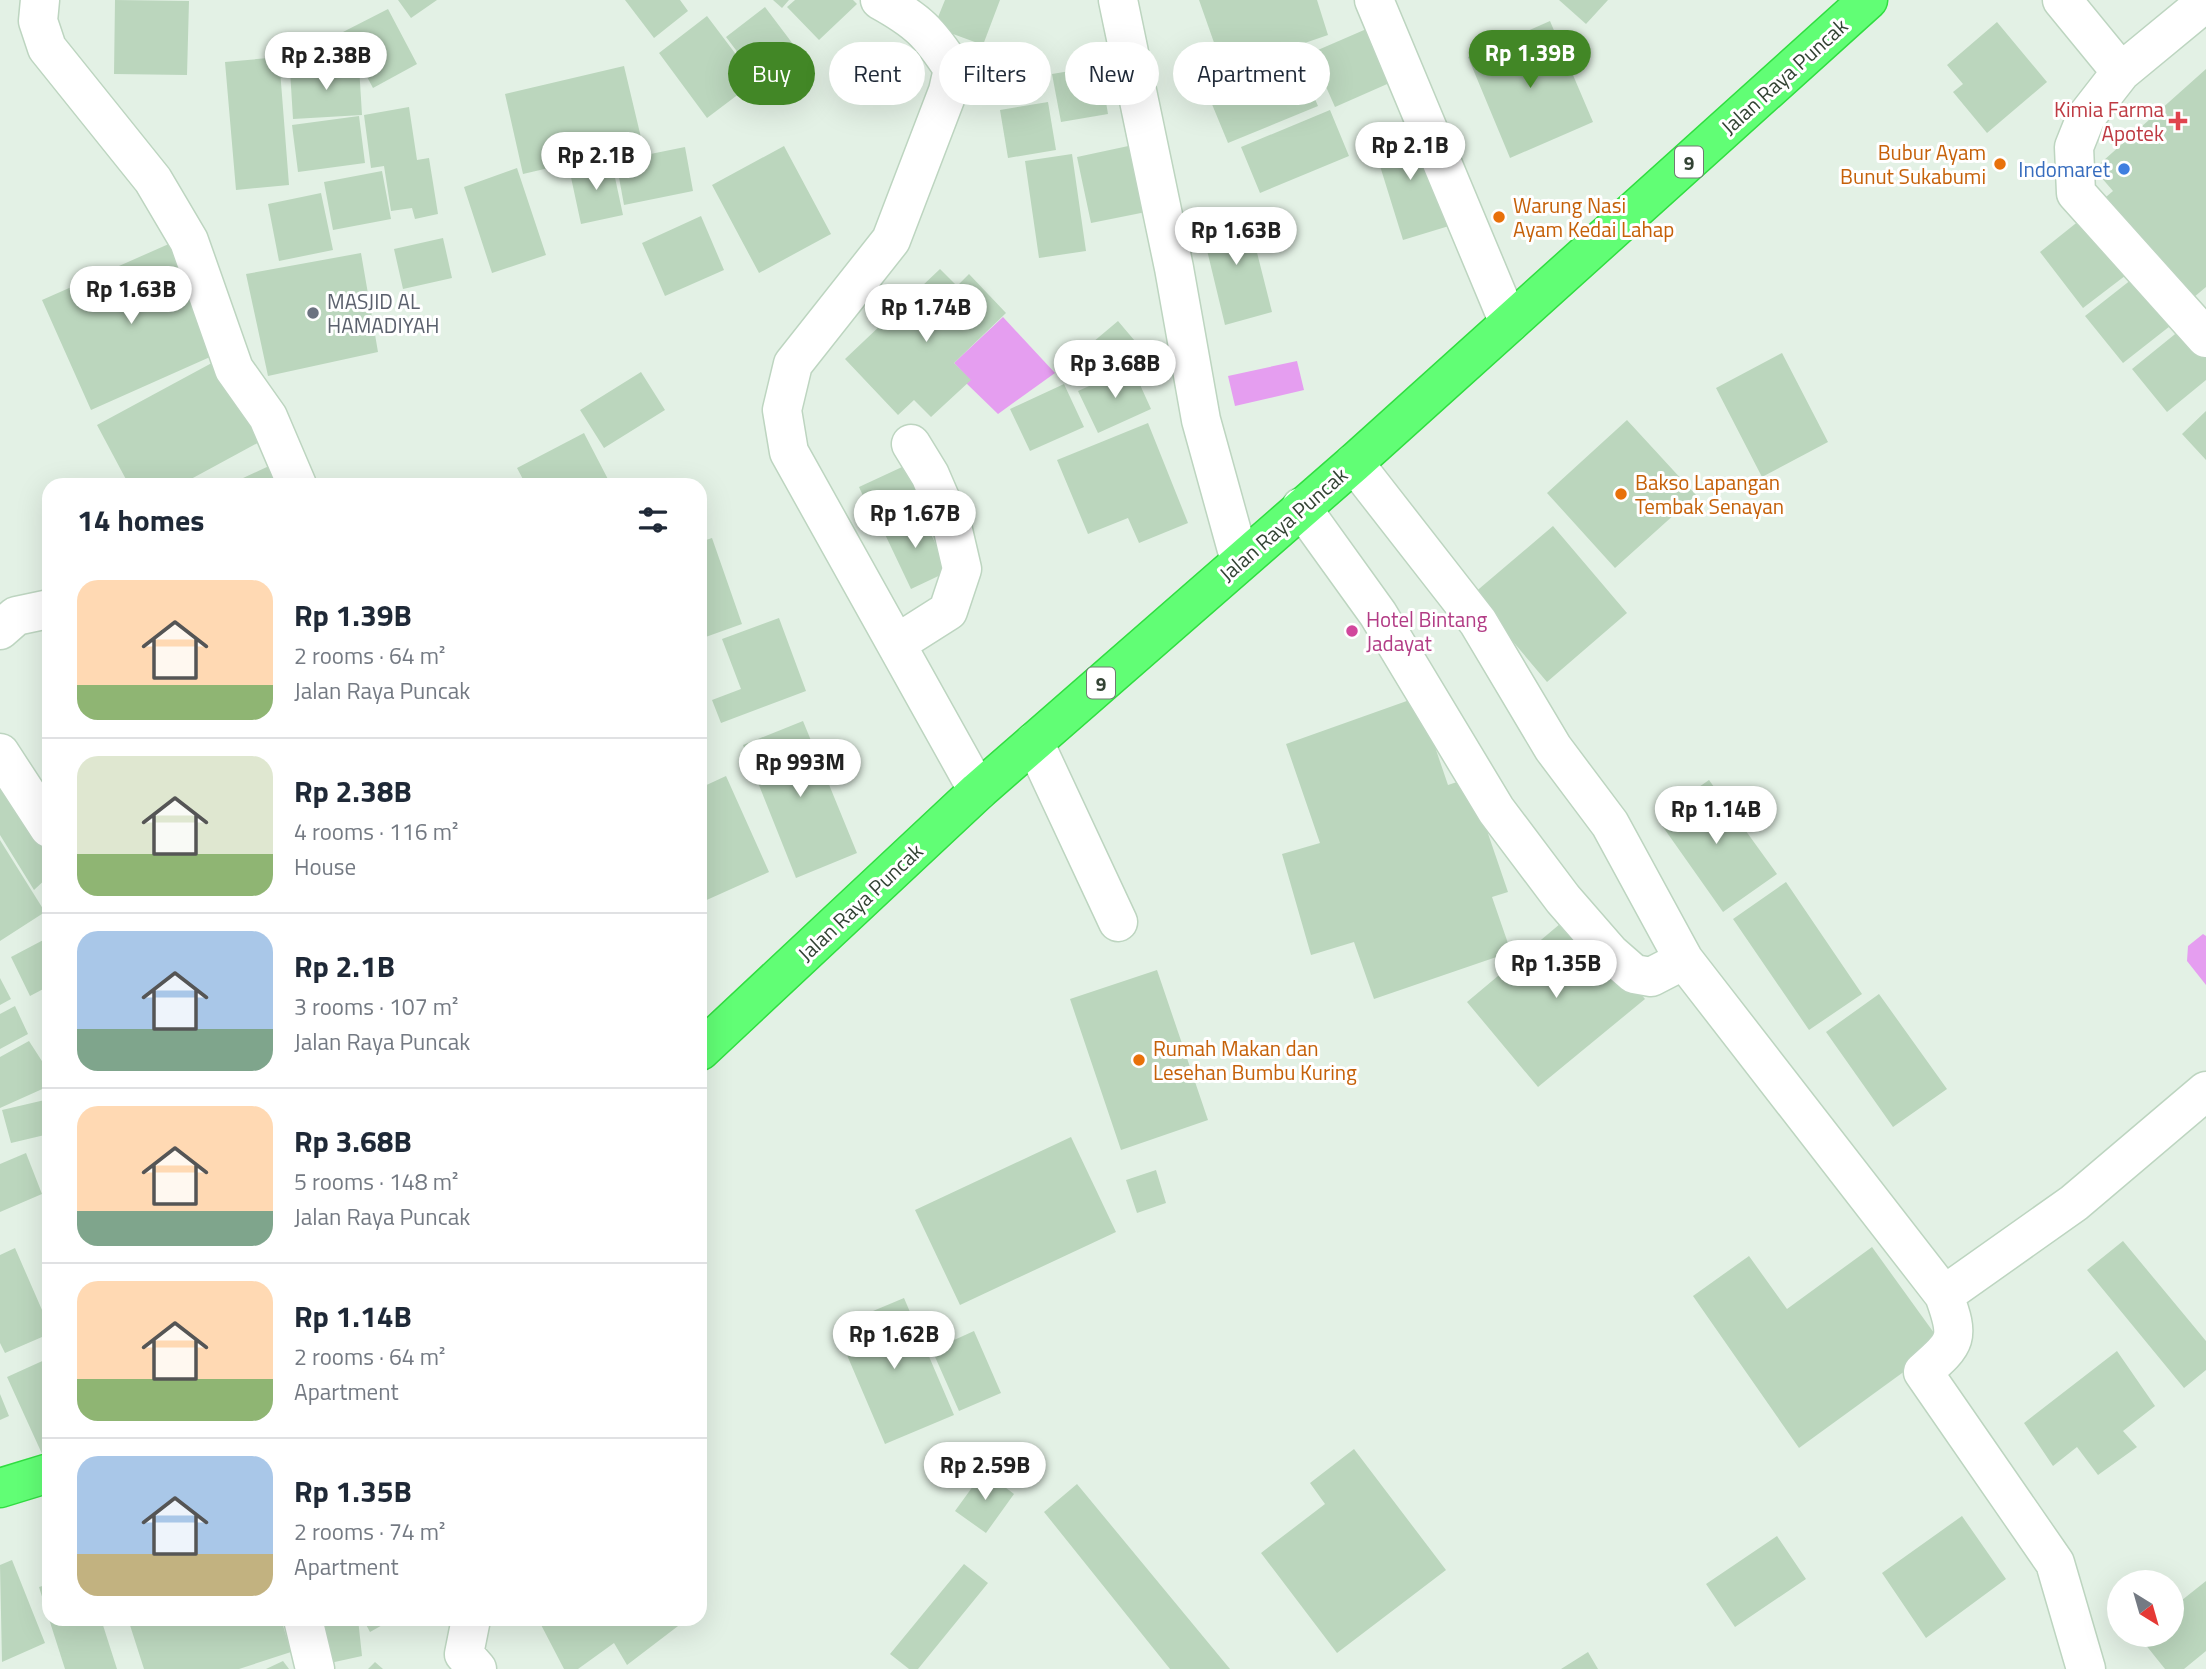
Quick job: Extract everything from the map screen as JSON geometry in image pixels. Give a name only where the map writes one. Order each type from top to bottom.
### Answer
[{"type":"highway","name":"Jalan Raya Puncak","points":[[707,1043],[978,791],[1354,463],[1868,0]]},
{"type":"highway","points":[[0,1488],[42,1475]]},
{"type":"street","points":[[40,0],[38,21],[47,48],[153,180],[189,241],[233,369],[268,417],[294,478]]},
{"type":"street","points":[[880,0],[915,20],[936,43],[953,69],[948,91],[891,240],[793,364],[782,410],[789,452],[978,791]]},
{"type":"street","points":[[1118,0],[1174,268],[1201,420],[1240,561]]},
{"type":"street","points":[[1374,0],[1509,323]]},
{"type":"street","points":[[2062,0],[2120,72]]},
{"type":"street","points":[[2206,2],[2120,72],[2086,117],[2074,147],[2076,194],[2206,338]]},
{"type":"street","points":[[896,644],[948,611],[962,569],[952,526],[930,475],[911,444]]},
{"type":"street","points":[[1354,463],[1479,622],[1553,748],[1610,824],[1684,960],[1944,1295],[1955,1326],[1949,1348],[1923,1373],[2055,1563],[2086,1669]]},
{"type":"street","points":[[1301,508],[1378,614],[1496,810],[1563,899],[1610,953],[1634,974],[1651,977],[1684,960]]},
{"type":"street","points":[[0,630],[16,616],[42,610]]},
{"type":"street","points":[[1034,742],[1118,922]]},
{"type":"street","points":[[0,753],[42,817]]},
{"type":"street","points":[[1944,1295],[2074,1203],[2206,1091]]},
{"type":"street","points":[[305,1626],[315,1669]]},
{"type":"street","points":[[470,1626],[464,1654],[477,1669]]},
{"type":"shaded area","points":[[1003,317],[1055,373],[998,414],[966,383],[970,380],[954,363]]},
{"type":"shaded area","points":[[1297,361],[1304,390],[1235,406],[1228,376]]},
{"type":"shaded area","points":[[2203,934],[2206,936],[2206,985],[2187,961],[2188,946]]},
{"type":"building","points":[[115,0],[189,1],[187,75],[114,74]]},
{"type":"building","points":[[398,0],[437,0],[411,18]]},
{"type":"building","points":[[625,0],[680,0],[688,11],[654,38]]},
{"type":"building","points":[[773,0],[789,0],[782,8]]},
{"type":"building","points":[[795,0],[853,0],[857,4],[819,40],[787,7]]},
{"type":"building","points":[[945,0],[1000,0],[984,42],[975,42],[934,27]]},
{"type":"building","points":[[1199,0],[1317,0],[1328,35],[1308,42],[1214,42]]},
{"type":"building","points":[[1559,0],[1608,0],[1586,24]]},
{"type":"building","points":[[765,7],[791,42],[730,42],[726,37]]},
{"type":"building","points":[[388,9],[417,64],[373,88],[343,32]]},
{"type":"building","points":[[707,16],[728,44],[728,102],[707,118],[659,53]]},
{"type":"building","points":[[1550,21],[1593,122],[1510,158],[1468,57]]},
{"type":"building","points":[[1997,22],[2047,82],[1987,133],[1953,92],[1963,84],[1947,65]]},
{"type":"building","points":[[1371,27],[1394,81],[1335,107],[1330,96],[1330,45]]},
{"type":"building","points":[[279,57],[289,185],[236,190],[225,62]]},
{"type":"building","points":[[359,66],[362,115],[293,119],[290,70]]},
{"type":"building","points":[[624,66],[643,146],[523,174],[505,94]]},
{"type":"building","points":[[2206,69],[2206,287],[2181,308],[2093,208],[2113,191],[2094,169]]},
{"type":"building","points":[[1065,72],[1065,105],[1106,105],[1108,114],[1061,122],[1052,74]]},
{"type":"building","points":[[1048,105],[1056,150],[1008,158],[1000,110]]},
{"type":"building","points":[[1212,105],[1318,106],[1228,143]]},
{"type":"building","points":[[409,107],[417,160],[429,158],[438,214],[415,219],[412,208],[391,211],[384,166],[371,168],[364,115]]},
{"type":"building","points":[[1330,110],[1349,156],[1260,193],[1241,147]]},
{"type":"building","points":[[359,116],[365,163],[298,172],[292,125]]},
{"type":"building","points":[[1417,123],[1449,226],[1403,240],[1371,137]]},
{"type":"building","points":[[1133,145],[1146,212],[1091,223],[1077,157]]},
{"type":"building","points":[[784,146],[831,234],[759,273],[712,185]]},
{"type":"building","points":[[685,147],[693,191],[624,205],[616,161]]},
{"type":"building","points":[[1072,154],[1086,251],[1039,258],[1025,161]]},
{"type":"building","points":[[611,159],[623,215],[581,224],[569,168]]},
{"type":"building","points":[[517,168],[546,255],[492,273],[464,187]]},
{"type":"building","points":[[382,171],[391,219],[333,230],[324,182]]},
{"type":"building","points":[[321,193],[333,250],[279,261],[268,204]]},
{"type":"building","points":[[1246,209],[1272,312],[1225,325],[1200,221]]},
{"type":"building","points":[[2090,212],[2134,269],[2083,308],[2040,252]]},
{"type":"building","points":[[701,216],[724,270],[665,296],[642,243]]},
{"type":"building","points":[[443,238],[452,278],[403,289],[394,249]]},
{"type":"building","points":[[171,243],[219,353],[91,410],[42,300]]},
{"type":"building","name":"MASJID AL HAMADIYAH","points":[[361,253],[378,352],[268,376],[246,274]]},
{"type":"building","points":[[940,269],[957,286],[969,274],[1006,313],[954,363],[971,380],[931,417],[914,400],[898,415],[845,359]]},
{"type":"building","points":[[2141,272],[2179,319],[2123,363],[2085,316]]},
{"type":"building","points":[[1118,321],[1140,347],[1101,378],[1080,353]]},
{"type":"building","points":[[2185,326],[2206,353],[2206,380],[2167,412],[2132,369]]},
{"type":"building","points":[[1782,353],[1828,442],[1762,477],[1716,388]]},
{"type":"building","points":[[221,358],[265,439],[193,478],[125,478],[97,425]]},
{"type":"building","points":[[1132,367],[1151,409],[1098,433],[1078,391]]},
{"type":"building","points":[[641,372],[665,410],[604,448],[580,410]]},
{"type":"building","points":[[1064,384],[1084,427],[1030,451],[1010,409]]},
{"type":"building","points":[[2206,411],[2206,460],[2182,434]]},
{"type":"building","name":"Bakso Lapangan Tembak Senayan","points":[[1627,420],[1696,495],[1615,568],[1547,493]]},
{"type":"building","points":[[1148,423],[1188,523],[1139,543],[1128,518],[1088,534],[1057,460]]},
{"type":"building","points":[[584,433],[607,478],[522,478],[517,468]]},
{"type":"building","points":[[282,460],[289,478],[243,478]]},
{"type":"building","points":[[915,461],[931,496],[875,522],[859,487]]},
{"type":"building","points":[[919,510],[949,571],[911,589],[882,528]]},
{"type":"building","points":[[1553,526],[1627,613],[1547,682],[1473,594]]},
{"type":"building","points":[[712,538],[742,624],[707,636],[707,540]]},
{"type":"building","points":[[779,618],[806,691],[721,723],[712,700],[741,689],[722,639]]},
{"type":"building","points":[[1418,697],[1448,785],[1469,778],[1508,892],[1492,897],[1511,952],[1374,999],[1354,942],[1311,955],[1282,854],[1320,843],[1286,744]]},
{"type":"building","points":[[803,721],[857,853],[796,878],[743,745]]},
{"type":"building","points":[[0,758],[42,829],[42,883],[34,890],[0,835]]},
{"type":"building","points":[[726,776],[769,872],[707,900],[707,785]]},
{"type":"building","points":[[1709,780],[1777,874],[1723,912],[1656,817]]},
{"type":"building","points":[[0,840],[42,907],[42,914],[0,941]]},
{"type":"building","points":[[1786,882],[1862,994],[1809,1030],[1733,919]]},
{"type":"building","points":[[1573,913],[1645,999],[1538,1087],[1467,1002]]},
{"type":"building","points":[[42,941],[42,990],[30,996],[11,957]]},
{"type":"building","name":"Rumah Makan dan Lesehan Bumbu Kuring","points":[[1157,970],[1208,1120],[1121,1150],[1070,999]]},
{"type":"building","points":[[0,978],[11,999],[0,1005]]},
{"type":"building","points":[[1879,994],[1947,1089],[1893,1127],[1826,1032]]},
{"type":"building","points":[[15,1006],[28,1034],[0,1049],[0,1014]]},
{"type":"building","points":[[29,1041],[42,1061],[42,1089],[0,1108],[0,1057]]},
{"type":"building","points":[[42,1101],[42,1136],[11,1143],[2,1110]]},
{"type":"building","points":[[1071,1137],[1116,1232],[960,1305],[915,1210]]},
{"type":"building","points":[[26,1153],[42,1194],[0,1212],[0,1164]]},
{"type":"building","points":[[1156,1170],[1166,1203],[1137,1213],[1126,1180]]},
{"type":"building","points":[[2123,1241],[2206,1341],[2206,1370],[2184,1388],[2087,1270]]},
{"type":"building","points":[[1872,1247],[1942,1344],[1799,1448],[1693,1296],[1749,1256],[1787,1309]]},
{"type":"building","points":[[15,1248],[42,1310],[42,1337],[5,1353],[0,1343],[0,1255]]},
{"type":"building","points":[[904,1298],[954,1415],[885,1444],[835,1327]]},
{"type":"building","points":[[974,1331],[1001,1393],[959,1411],[932,1350]]},
{"type":"building","points":[[2117,1351],[2155,1406],[2123,1431],[2137,1447],[2098,1475],[2077,1447],[2053,1466],[2024,1423]]},
{"type":"building","points":[[42,1361],[42,1454],[7,1377]]},
{"type":"building","points":[[0,1394],[9,1416],[0,1420]]},
{"type":"building","points":[[1354,1449],[1446,1570],[1337,1653],[1261,1553],[1325,1504],[1310,1483]]},
{"type":"building","points":[[984,1471],[1014,1494],[986,1533],[955,1511]]},
{"type":"building","points":[[1077,1484],[1230,1669],[1170,1669],[1044,1512]]},
{"type":"building","points":[[1962,1516],[2006,1579],[1926,1638],[1882,1573]]},
{"type":"building","points":[[1777,1536],[1806,1579],[1735,1627],[1706,1584]]},
{"type":"building","points":[[12,1560],[45,1643],[2,1662],[0,1565]]},
{"type":"building","points":[[964,1564],[988,1583],[918,1669],[909,1669],[890,1654]]},
{"type":"building","points":[[2206,1581],[2206,1651],[2184,1669],[2165,1669],[2147,1647],[2184,1647],[2184,1598]]},
{"type":"building","points":[[51,1626],[103,1626],[117,1669],[65,1669]]},
{"type":"building","points":[[130,1626],[283,1626],[291,1652],[239,1669],[144,1669]]},
{"type":"building","points":[[315,1626],[359,1626],[362,1656],[321,1665]]},
{"type":"building","points":[[367,1626],[381,1626],[370,1632]]},
{"type":"building","points":[[542,1626],[678,1626],[627,1665],[614,1643],[578,1669],[564,1669]]},
{"type":"building","points":[[1588,1652],[1598,1669],[1561,1669]]},
{"type":"building","points":[[283,1661],[289,1669],[266,1669]]},
{"type":"building","points":[[375,1662],[383,1669],[368,1669]]},
{"type":"place","name":"Kimia Farma Apotek","points":[[2178,121]]},
{"type":"place","name":"Bubur Ayam Bunut Sukabumi","points":[[2000,164]]},
{"type":"place","name":"Indomaret","points":[[2124,169]]},
{"type":"place","name":"Warung Nasi Ayam Kedai Lahap","points":[[1499,217]]},
{"type":"place","name":"MASJID AL HAMADIYAH","points":[[313,313]]},
{"type":"place","name":"Bakso Lapangan Tembak Senayan","points":[[1621,494]]},
{"type":"place","name":"Hotel Bintang Jadayat","points":[[1352,631]]},
{"type":"place","name":"Rumah Makan dan Lesehan Bumbu Kuring","points":[[1139,1060]]}]
